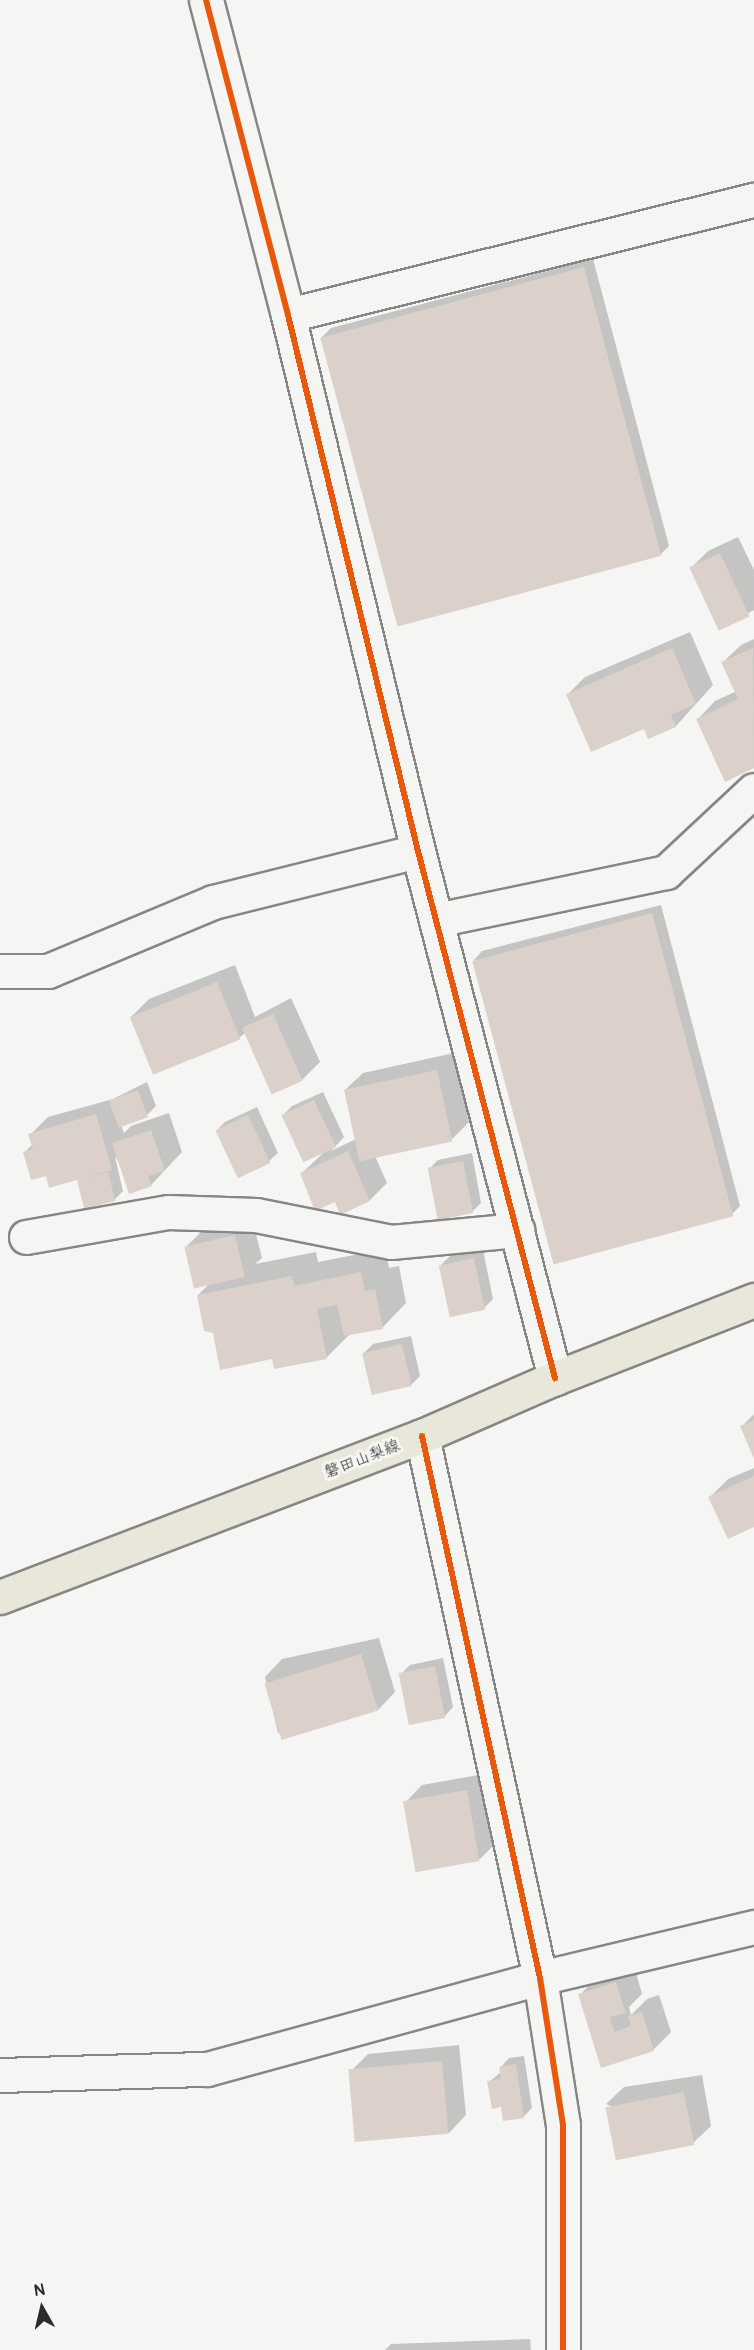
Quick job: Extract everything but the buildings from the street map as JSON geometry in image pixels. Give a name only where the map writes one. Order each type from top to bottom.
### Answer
[{"type":"main road","name":"磐田山梨線","points":[[0,1597],[422,1436],[555,1378],[754,1300]]},
{"type":"street","points":[[206,0],[288,315],[418,851],[555,1378]]},
{"type":"street","points":[[288,315],[754,200]]},
{"type":"street","points":[[436,920],[666,872],[754,790]]},
{"type":"street","points":[[0,971],[48,971],[213,902],[418,851]]},
{"type":"street","points":[[26,1237],[168,1212],[256,1215],[391,1242],[517,1230]]},
{"type":"street","points":[[422,1436],[540,1978],[563,2125],[563,2350]]},
{"type":"street","points":[[0,2075],[207,2069],[540,1978],[754,1927]]},
{"type":"cycle path","points":[[206,0],[288,315],[418,851],[555,1378]]},
{"type":"cycle path","points":[[422,1436],[540,1978],[563,2125],[563,2350]]}]
